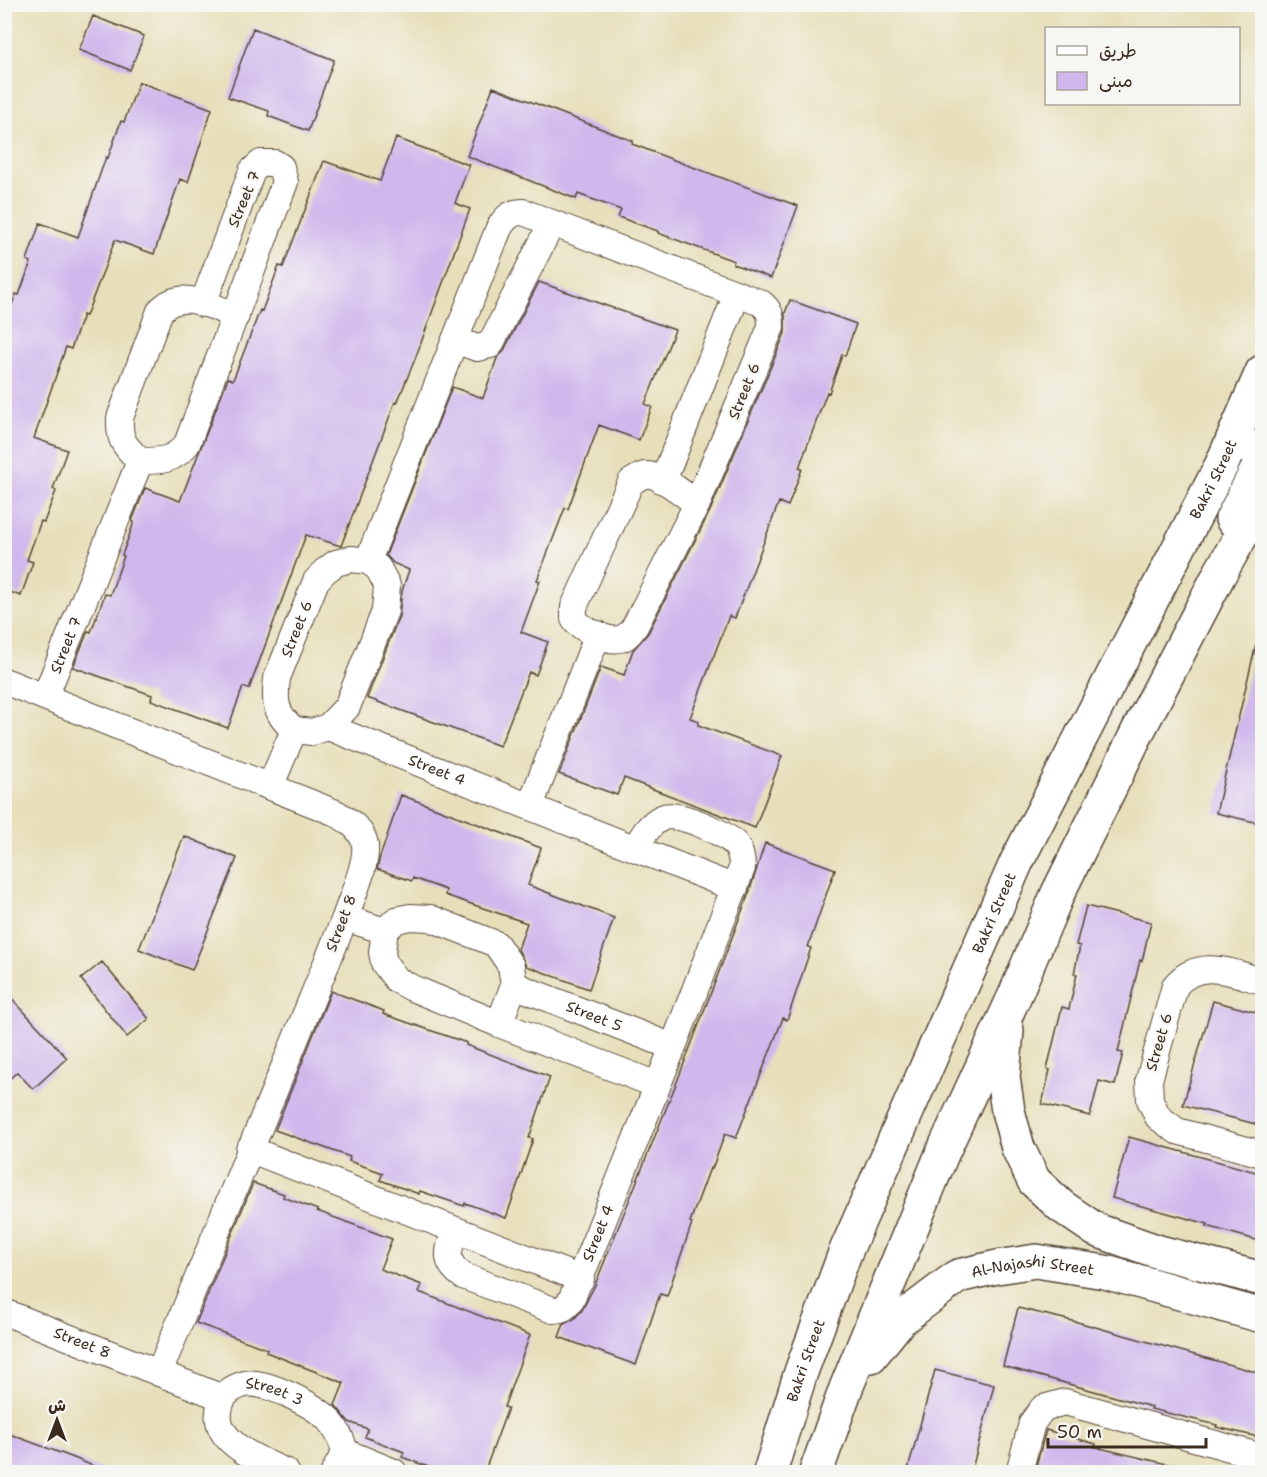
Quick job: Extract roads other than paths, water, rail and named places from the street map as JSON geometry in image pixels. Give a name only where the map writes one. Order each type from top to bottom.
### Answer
[{"type":"main road","name":"Bakri Street","points":[[770,1473],[801,1371],[845,1252],[1008,882],[1234,437],[1263,372]]},
{"type":"main road","points":[[1219,575],[1222,541],[1260,464],[1258,453],[1234,437]]},
{"type":"main road","points":[[816,1473],[846,1388],[942,1154],[1015,995],[1058,893],[1138,731],[1219,575],[1263,499]]},
{"type":"main road","points":[[1015,995],[1005,1038],[1003,1077],[1008,1111],[1018,1148],[1034,1181],[1061,1206],[1096,1230],[1159,1252],[1263,1279]]},
{"type":"main road","name":"Al-Najashi Street","points":[[846,1388],[900,1320],[958,1276],[998,1267],[1036,1261],[1106,1272],[1263,1316]]},
{"type":"street","name":"Street 7","points":[[45,698],[140,461],[171,458],[180,453],[187,444],[285,182],[281,167],[275,163],[261,163],[252,171],[203,304]]},
{"type":"street","name":"Street 6","points":[[294,730],[282,720],[276,707],[275,694],[278,678],[316,581],[336,563],[351,559],[368,561],[499,228],[505,218],[514,212],[523,212],[552,223],[761,303],[769,309],[771,327],[697,504],[635,626],[627,636],[617,639],[598,634]]},
{"type":"street","points":[[455,340],[477,348],[490,345],[552,223]]},
{"type":"street","points":[[663,481],[737,294]]},
{"type":"street","points":[[140,461],[128,449],[120,436],[120,418],[160,311],[175,300],[186,298],[236,316]]},
{"type":"street","points":[[530,806],[598,634],[576,622],[574,607],[631,482],[645,475],[663,481],[697,504]]},
{"type":"street","points":[[328,727],[347,707],[385,611],[387,585],[378,568],[368,561]]},
{"type":"street","name":"Street 8","points":[[4,681],[336,813],[353,823],[364,838],[366,856],[345,918],[159,1372]]},
{"type":"street","name":"Street 4","points":[[294,730],[312,732],[328,727],[735,888]]},
{"type":"street","points":[[270,787],[294,730]]},
{"type":"street","name":"Street 4","points":[[455,1230],[448,1249],[449,1260],[454,1269],[463,1276],[553,1310],[561,1310],[568,1306],[581,1279],[742,868],[741,855],[735,844],[723,835],[677,816],[663,818],[654,823],[643,833],[636,848]]},
{"type":"street","points":[[499,1024],[514,985],[511,966],[495,944],[430,918],[410,916],[396,920],[385,931],[382,952],[384,963],[397,980],[499,1024],[657,1084]]},
{"type":"street","points":[[345,918],[385,931]]},
{"type":"street","name":"Street 6","points":[[1263,981],[1218,969],[1198,970],[1183,976],[1175,986],[1149,1080],[1150,1100],[1158,1117],[1178,1131],[1263,1154]]},
{"type":"street","name":"Street 5","points":[[514,985],[673,1047]]},
{"type":"street","name":"Street 4","points":[[249,1149],[581,1279]]},
{"type":"street","name":"Street 8","points":[[4,1312],[223,1398]]},
{"type":"street","name":"Street 3","points":[[286,1473],[257,1459],[230,1440],[220,1427],[217,1414],[223,1398],[236,1387],[245,1384],[262,1385],[322,1414],[339,1434],[340,1462],[394,1473]]},
{"type":"street","points":[[1019,1473],[1032,1423],[1044,1408],[1065,1402],[1263,1457]]}]
